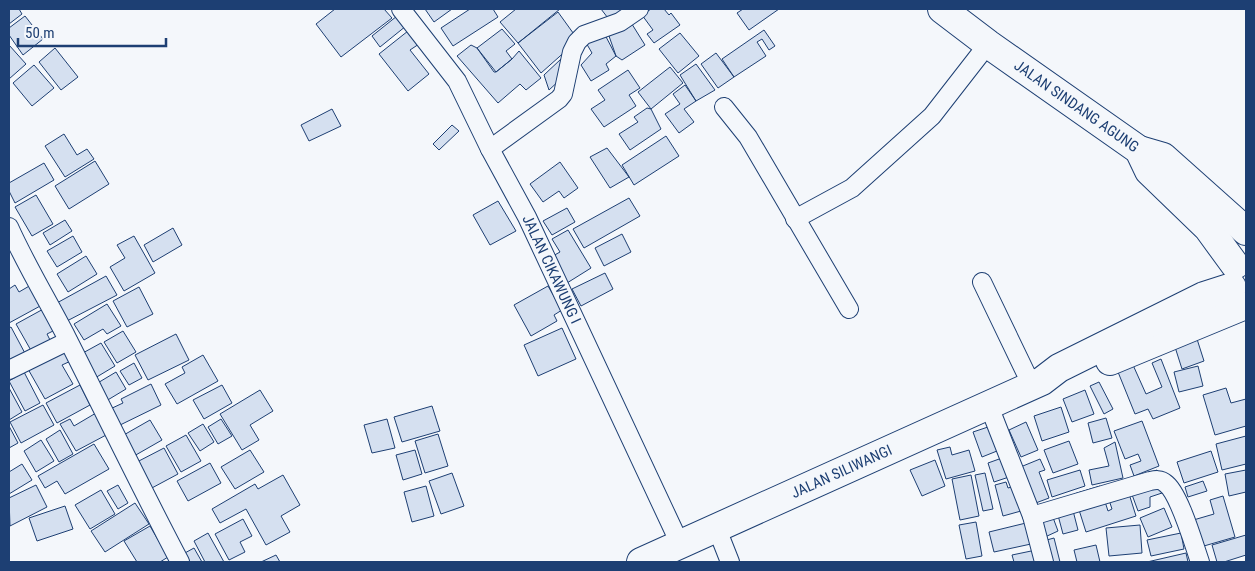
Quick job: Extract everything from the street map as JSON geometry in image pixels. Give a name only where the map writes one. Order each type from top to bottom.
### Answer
[{"type":"main road","name":"JALAN SINDANG AGUNG","points":[[942,9],[988,44],[1139,150],[1149,171],[1208,228],[1241,284]]},
{"type":"main road","points":[[1139,150],[1163,157],[1246,231]]},
{"type":"main road","name":"JALAN SILIWANGI","points":[[641,562],[989,406],[1037,383],[1059,368],[1204,296],[1241,284]]},
{"type":"street","name":"JALAN CIKAWUNG I","points":[[401,9],[457,81],[490,149],[527,217],[680,544]]},
{"type":"street","points":[[490,149],[559,99],[563,94],[572,52],[584,34],[620,22],[639,9]]},
{"type":"street","points":[[796,219],[852,188],[932,116],[988,44]]},
{"type":"street","points":[[724,107],[748,137],[849,308]]},
{"type":"street","points":[[9,228],[180,562]]},
{"type":"street","points":[[982,282],[1037,383]]},
{"type":"street","points":[[9,370],[68,341]]},
{"type":"street","points":[[989,406],[1032,516],[1044,562]]},
{"type":"street","points":[[1032,516],[1159,480],[1165,482],[1172,490],[1200,562]]},
{"type":"street","points":[[717,529],[730,562]]},
{"type":"building","points":[[9,9],[19,9],[22,14],[9,24]]},
{"type":"building","points":[[335,9],[384,9],[392,18],[341,57],[316,24]]},
{"type":"building","points":[[425,9],[452,9],[434,22]]},
{"type":"building","points":[[470,9],[493,9],[498,17],[453,46],[441,28]]},
{"type":"building","points":[[516,9],[560,9],[518,43],[500,22]]},
{"type":"building","points":[[601,9],[628,9],[611,22]]},
{"type":"building","points":[[651,9],[664,9],[669,15],[671,13],[680,25],[654,43],[647,34],[653,30],[642,15]]},
{"type":"building","points":[[743,9],[779,9],[749,30],[737,13]]},
{"type":"building","points":[[558,12],[576,37],[568,49],[541,73],[518,43]]},
{"type":"building","points":[[25,16],[43,39],[23,55],[9,35],[9,28]]},
{"type":"building","points":[[397,16],[406,26],[380,47],[372,36]]},
{"type":"building","points":[[630,21],[645,45],[622,60],[616,56],[609,36]]},
{"type":"building","points":[[502,29],[515,44],[506,51],[512,59],[496,72],[477,48]]},
{"type":"building","points":[[764,30],[775,46],[769,50],[762,39],[757,42],[766,56],[734,77],[722,59]]},
{"type":"building","points":[[408,31],[419,44],[410,50],[429,74],[408,91],[379,54]]},
{"type":"building","points":[[603,31],[616,56],[606,64],[609,70],[591,81],[581,65],[592,53],[585,41]]},
{"type":"building","points":[[680,33],[699,56],[678,73],[659,49]]},
{"type":"building","points":[[9,45],[26,64],[9,79]]},
{"type":"building","points":[[471,45],[477,48],[494,72],[512,59],[519,51],[541,78],[526,90],[520,84],[498,103],[457,56]]},
{"type":"building","points":[[55,48],[78,77],[61,90],[39,62]]},
{"type":"building","points":[[716,53],[734,77],[718,88],[701,64]]},
{"type":"building","points":[[561,59],[564,62],[562,78],[549,90],[544,75]]},
{"type":"building","points":[[696,64],[715,90],[696,101],[680,75]]},
{"type":"building","points":[[34,65],[54,88],[32,106],[13,83]]},
{"type":"building","points":[[670,67],[683,83],[651,109],[638,92]]},
{"type":"building","points":[[628,70],[640,88],[629,95],[636,106],[604,127],[591,109],[605,100],[598,90]]},
{"type":"building","points":[[685,85],[696,101],[684,109],[694,122],[679,133],[665,114],[680,104],[673,94]]},
{"type":"building","points":[[647,108],[651,109],[661,129],[630,150],[619,134],[638,122],[634,117]]},
{"type":"building","points":[[332,109],[341,126],[309,141],[301,125]]},
{"type":"building","points":[[452,125],[459,131],[439,150],[433,144]]},
{"type":"building","points":[[64,134],[77,155],[87,149],[94,159],[65,177],[45,146]]},
{"type":"building","points":[[666,136],[679,156],[634,185],[622,165]]},
{"type":"building","points":[[607,148],[629,177],[610,188],[590,157]]},
{"type":"building","points":[[95,161],[109,184],[69,209],[55,186]]},
{"type":"building","points":[[560,162],[578,188],[564,198],[559,191],[543,202],[530,184]]},
{"type":"building","points":[[44,163],[54,180],[15,203],[9,191],[9,183]]},
{"type":"building","points":[[36,195],[53,224],[32,236],[15,207]]},
{"type":"building","points":[[629,198],[640,216],[584,248],[573,229]]},
{"type":"building","points":[[498,201],[516,231],[490,245],[473,215]]},
{"type":"building","points":[[567,208],[575,222],[552,235],[543,221]]},
{"type":"building","points":[[65,220],[72,231],[50,245],[43,233]]},
{"type":"building","points":[[173,228],[182,245],[153,262],[144,245]]},
{"type":"building","points":[[568,230],[591,268],[567,283],[551,257],[560,252],[552,239]]},
{"type":"building","points":[[622,234],[631,252],[604,266],[595,248]]},
{"type":"building","points":[[73,236],[82,252],[57,267],[47,251]]},
{"type":"building","points":[[134,236],[155,273],[124,291],[110,267],[125,258],[117,245]]},
{"type":"building","points":[[86,256],[97,274],[68,292],[57,274]]},
{"type":"building","points":[[605,273],[613,289],[581,306],[572,289]]},
{"type":"building","points":[[106,276],[117,295],[65,322],[55,304]]},
{"type":"building","points":[[15,285],[19,292],[31,285],[42,305],[9,323],[9,289]]},
{"type":"building","points":[[548,286],[562,310],[554,315],[557,321],[531,336],[514,305]]},
{"type":"building","points":[[139,287],[153,314],[127,327],[113,301]]},
{"type":"building","points":[[107,304],[121,326],[107,334],[103,329],[84,340],[74,324]]},
{"type":"building","points":[[47,307],[59,328],[47,334],[52,344],[33,354],[16,324]]},
{"type":"building","points":[[11,327],[27,357],[9,362],[9,328]]},
{"type":"building","points":[[562,328],[576,359],[538,376],[524,345]]},
{"type":"building","points":[[123,331],[136,352],[117,363],[104,342]]},
{"type":"building","points":[[176,334],[189,360],[148,380],[135,355]]},
{"type":"building","points":[[1197,339],[1204,361],[1182,369],[1175,347]]},
{"type":"building","points":[[101,343],[115,366],[95,378],[81,354]]},
{"type":"building","points":[[67,348],[73,360],[62,365],[73,384],[45,399],[28,369]]},
{"type":"building","points":[[203,355],[218,381],[177,404],[165,384],[185,373],[182,367]]},
{"type":"building","points":[[1161,359],[1180,408],[1153,419],[1148,409],[1135,414],[1118,372],[1133,365],[1146,394],[1162,387],[1152,363]]},
{"type":"building","points":[[134,363],[142,378],[129,385],[120,371]]},
{"type":"building","points":[[1198,366],[1203,386],[1179,392],[1174,372]]},
{"type":"building","points":[[24,372],[40,403],[25,411],[9,381]]},
{"type":"building","points":[[116,372],[126,389],[106,401],[96,384]]},
{"type":"building","points":[[1099,382],[1113,409],[1104,414],[1090,386]]},
{"type":"building","points":[[151,384],[161,405],[116,427],[108,410],[123,403],[121,399]]},
{"type":"building","points":[[80,385],[90,405],[57,423],[46,403]]},
{"type":"building","points":[[222,385],[232,403],[204,419],[193,400]]},
{"type":"building","points":[[9,388],[22,412],[9,420]]},
{"type":"building","points":[[1226,388],[1231,403],[1246,399],[1246,426],[1215,435],[1203,395]]},
{"type":"building","points":[[260,390],[273,411],[250,425],[259,440],[242,450],[220,414]]},
{"type":"building","points":[[1085,390],[1094,414],[1072,422],[1063,399]]},
{"type":"building","points":[[43,405],[54,425],[21,443],[10,422]]},
{"type":"building","points":[[432,406],[440,431],[402,442],[394,417]]},
{"type":"building","points":[[1061,407],[1069,432],[1042,441],[1034,416]]},
{"type":"building","points":[[96,413],[108,434],[76,451],[60,424],[70,419],[74,426]]},
{"type":"building","points":[[1106,418],[1112,438],[1093,443],[1088,423]]},
{"type":"building","points":[[221,419],[232,436],[218,444],[208,427]]},
{"type":"building","points":[[387,419],[395,448],[372,453],[364,425]]},
{"type":"building","points":[[150,420],[162,440],[134,456],[122,436]]},
{"type":"building","points":[[1142,421],[1159,466],[1134,476],[1130,465],[1141,461],[1138,454],[1125,459],[1114,431]]},
{"type":"building","points":[[1026,422],[1038,450],[1021,457],[1009,430]]},
{"type":"building","points":[[203,424],[214,442],[200,451],[188,433]]},
{"type":"building","points":[[9,426],[18,443],[9,448]]},
{"type":"building","points":[[988,427],[997,451],[982,457],[973,432]]},
{"type":"building","points":[[60,430],[73,454],[59,462],[46,439]]},
{"type":"building","points":[[438,434],[448,466],[425,473],[415,441]]},
{"type":"building","points":[[186,435],[201,461],[181,472],[166,446]]},
{"type":"building","points":[[1246,436],[1246,464],[1222,470],[1216,444]]},
{"type":"building","points":[[41,440],[54,461],[36,472],[24,451]]},
{"type":"building","points":[[1069,441],[1078,464],[1053,473],[1044,450]]},
{"type":"building","points":[[1115,442],[1123,478],[1092,485],[1089,470],[1109,466],[1104,448]]},
{"type":"building","points":[[94,444],[109,469],[65,494],[57,481],[45,488],[38,476]]},
{"type":"building","points":[[950,447],[952,455],[969,450],[975,471],[946,479],[937,450]]},
{"type":"building","points":[[164,448],[178,474],[150,489],[135,463]]},
{"type":"building","points":[[250,450],[264,472],[235,489],[221,467]]},
{"type":"building","points":[[415,450],[422,474],[403,480],[396,455]]},
{"type":"building","points":[[1211,451],[1218,472],[1184,483],[1177,462]]},
{"type":"building","points":[[1002,458],[1009,477],[994,482],[988,463]]},
{"type":"building","points":[[1040,459],[1045,470],[1039,472],[1049,498],[1033,504],[1018,468]]},
{"type":"building","points":[[935,460],[945,486],[922,496],[910,470]]},
{"type":"building","points":[[210,463],[221,483],[188,501],[177,481]]},
{"type":"building","points":[[22,464],[32,480],[9,494],[9,472]]},
{"type":"building","points":[[1080,470],[1085,486],[1052,497],[1047,480]]},
{"type":"building","points":[[1157,470],[1165,492],[1150,497],[1150,507],[1138,511],[1127,481]]},
{"type":"building","points":[[1246,470],[1246,492],[1229,496],[1225,474]]},
{"type":"building","points":[[452,473],[464,506],[441,514],[429,481]]},
{"type":"building","points":[[985,473],[993,509],[983,511],[975,475]]},
{"type":"building","points":[[283,475],[300,505],[281,516],[290,532],[266,545],[246,509],[220,523],[212,509],[255,484],[258,489]]},
{"type":"building","points":[[971,475],[979,516],[960,520],[952,479]]},
{"type":"building","points":[[1125,481],[1136,516],[1086,532],[1074,494],[1100,486],[1108,511],[1112,509],[1105,488]]},
{"type":"building","points":[[1203,481],[1207,491],[1188,497],[1185,487]]},
{"type":"building","points":[[1006,482],[1008,488],[1015,486],[1021,511],[1003,516],[995,485]]},
{"type":"building","points":[[36,485],[47,507],[10,526],[9,498]]},
{"type":"building","points":[[118,485],[128,503],[118,509],[107,491]]},
{"type":"building","points":[[426,486],[434,516],[412,522],[404,492]]},
{"type":"building","points":[[101,490],[115,514],[90,529],[75,505]]},
{"type":"building","points":[[1223,496],[1235,537],[1197,548],[1190,521],[1214,514],[1210,500]]},
{"type":"building","points":[[1070,499],[1078,530],[1063,534],[1055,504]]},
{"type":"building","points":[[135,503],[149,524],[105,552],[91,531]]},
{"type":"building","points":[[1048,504],[1058,531],[1045,537],[1034,508]]},
{"type":"building","points":[[65,506],[73,529],[37,541],[29,518]]},
{"type":"building","points":[[1164,508],[1172,527],[1148,537],[1140,518]]},
{"type":"building","points":[[243,519],[252,536],[240,542],[245,552],[229,560],[215,534]]},
{"type":"building","points":[[976,522],[982,556],[966,559],[959,525]]},
{"type":"building","points":[[1026,523],[1031,544],[994,552],[989,532]]},
{"type":"building","points":[[1140,525],[1142,553],[1109,556],[1106,528]]},
{"type":"building","points":[[150,526],[168,557],[160,562],[137,562],[124,541]]},
{"type":"building","points":[[208,533],[224,562],[205,562],[194,541]]},
{"type":"building","points":[[1181,533],[1184,549],[1151,556],[1147,540]]},
{"type":"building","points":[[1246,535],[1246,555],[1224,562],[1217,562],[1212,545]]},
{"type":"building","points":[[1054,538],[1060,562],[1048,562],[1043,541]]},
{"type":"building","points":[[1096,545],[1100,562],[1077,562],[1074,550]]},
{"type":"building","points":[[194,548],[202,562],[188,562],[183,554]]},
{"type":"building","points":[[1036,550],[1039,562],[1014,562],[1012,555]]},
{"type":"building","points":[[1186,553],[1188,562],[1147,562]]},
{"type":"building","points":[[276,555],[280,562],[261,562]]}]
